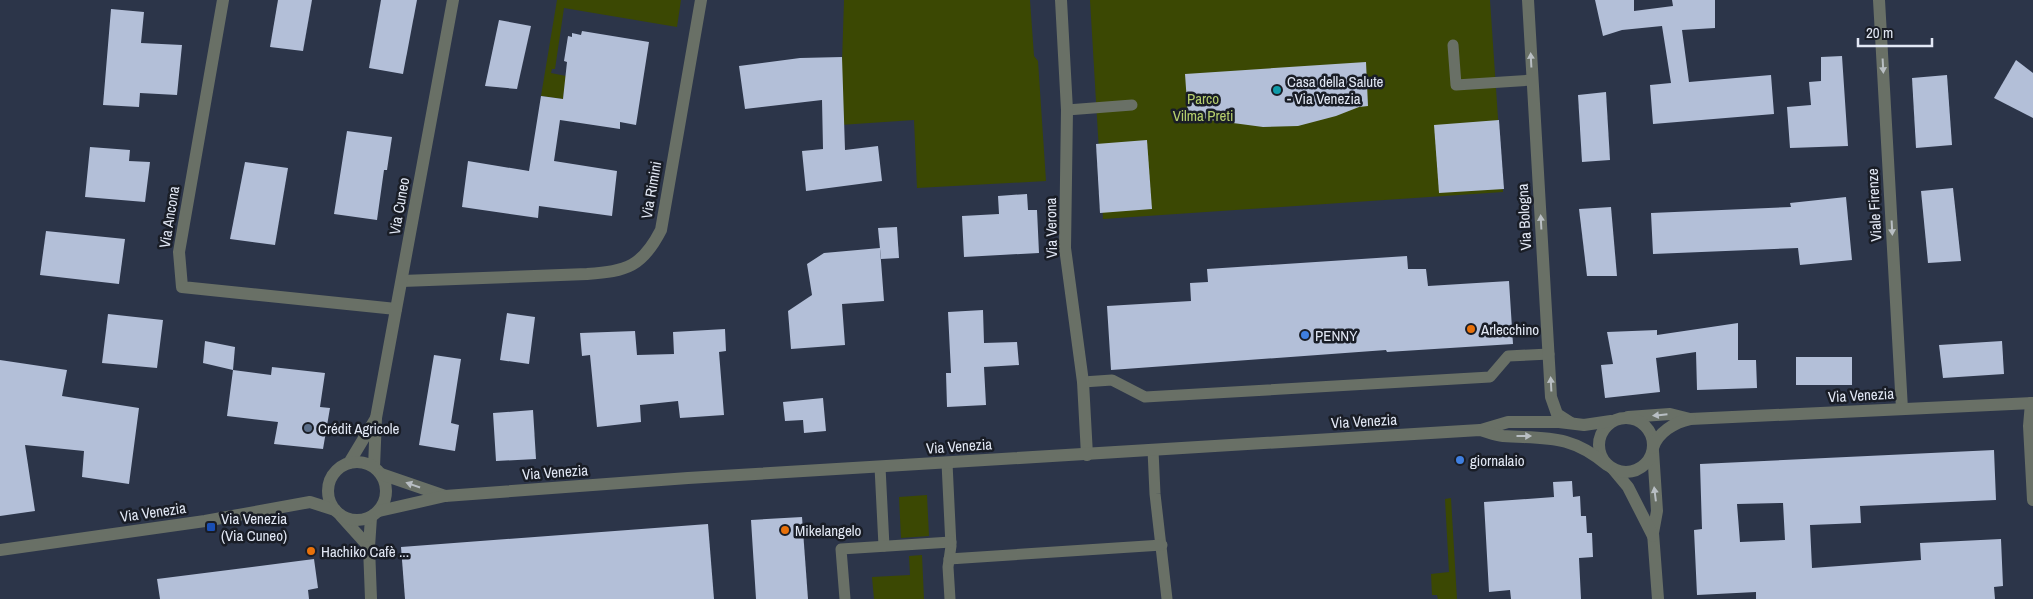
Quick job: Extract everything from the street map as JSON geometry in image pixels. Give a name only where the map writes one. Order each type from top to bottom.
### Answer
[{"type":"street","name":"Via Ancona","points":[[223,0],[179,252],[182,287],[396,308]]},
{"type":"street","name":"Via Cuneo","points":[[378,470],[376,418],[453,0]]},
{"type":"street","name":"Via Rimini","points":[[402,281],[616,272],[637,264],[652,248],[661,230],[701,0]]},
{"type":"street","name":"Via Verona","points":[[1061,0],[1068,110],[1065,248],[1083,382],[1087,454]]},
{"type":"street","name":"Via Bologna","points":[[1528,0],[1554,410],[1561,418],[1571,423]]},
{"type":"street","name":"Viale Firenze","points":[[1880,0],[1902,409]]},
{"type":"street","name":"Via Venezia","points":[[310,502],[351,520],[361,520],[375,514],[445,496],[688,478],[1476,431],[1508,422],[1591,425],[1623,418],[1670,414],[1690,419],[2032,403]]},
{"type":"street","points":[[2032,403],[2029,426],[2033,500]]},
{"type":"street","name":"Via Cuneo","points":[[349,463],[376,418]]},
{"type":"street","points":[[1653,536],[1628,487],[1600,454],[1599,441],[1603,429],[1623,418],[1639,420],[1648,428],[1653,438],[1657,511],[1653,536],[1658,599]]},
{"type":"street","name":"Via Venezia","points":[[1653,450],[1661,434],[1679,423],[1690,419]]},
{"type":"street","name":"Via Venezia","points":[[1476,431],[1504,436],[1554,438],[1580,447],[1610,467]]},
{"type":"street","points":[[1610,467],[1626,472],[1638,470],[1648,461],[1653,450]]},
{"type":"street","name":"Via Venezia","points":[[0,550],[205,521],[310,502],[328,487],[336,472],[349,463],[366,463],[378,470],[445,496]]},
{"type":"street","points":[[371,599],[369,547],[375,514],[386,499],[386,486],[378,470]]},
{"type":"street","points":[[328,487],[329,499],[338,513],[369,547]]},
{"type":"lane","points":[[1453,45],[1456,85],[1532,80]]},
{"type":"lane","points":[[1068,110],[1132,105]]},
{"type":"lane","points":[[1083,382],[1112,380],[1145,397],[1480,378],[1490,377],[1508,356],[1549,354]]},
{"type":"lane","points":[[1153,450],[1167,599]]},
{"type":"lane","points":[[947,463],[951,542],[949,559],[950,599]]},
{"type":"lane","points":[[880,467],[884,546]]},
{"type":"lane","points":[[845,599],[841,549],[951,542]]},
{"type":"lane","points":[[949,559],[1162,545]]},
{"type":"green space","points":[[557,0],[681,0],[677,27],[564,8],[555,69],[552,69],[551,73],[566,76],[563,99],[541,96]]},
{"type":"green space","points":[[844,0],[1030,0],[1034,56],[1038,61],[1046,181],[917,188],[914,120],[840,125]]},
{"type":"green space","name":"Parco Vilma Preti","points":[[1090,0],[1490,0],[1503,192],[1103,219]]},
{"type":"green space","points":[[927,495],[929,536],[901,538],[899,497]]},
{"type":"green space","points":[[1451,498],[1457,599],[1438,599],[1437,595],[1432,595],[1431,574],[1449,572],[1445,499]]},
{"type":"green space","points":[[922,555],[924,599],[874,599],[872,577],[910,575],[909,556]]},
{"type":"building","points":[[278,0],[312,0],[303,51],[270,47]]},
{"type":"building","points":[[381,0],[417,0],[403,74],[369,68]]},
{"type":"building","points":[[1595,0],[1634,0],[1634,11],[1673,6],[1672,0],[1715,0],[1715,28],[1682,30],[1689,82],[1771,75],[1774,114],[1653,124],[1650,85],[1671,83],[1662,26],[1622,30],[1603,36]]},
{"type":"building","points":[[111,9],[144,12],[141,43],[182,45],[177,95],[140,93],[139,107],[103,105]]},
{"type":"building","points":[[499,20],[531,26],[517,89],[485,86]]},
{"type":"building","points":[[582,31],[649,42],[636,125],[620,122],[620,129],[560,120],[554,161],[617,171],[612,216],[539,206],[538,218],[462,207],[468,161],[529,171],[541,96],[563,99],[567,62],[564,61],[568,36],[572,37],[572,33],[581,35]]},
{"type":"building","points":[[1842,56],[1848,146],[1790,148],[1787,107],[1811,105],[1809,82],[1821,81],[1821,57]]},
{"type":"building","points":[[842,57],[845,150],[878,146],[882,181],[806,191],[802,151],[823,149],[822,100],[745,109],[739,66],[800,58]]},
{"type":"building","points":[[2016,60],[2033,73],[2033,118],[1994,98]]},
{"type":"building","name":"Casa della Salute - Via Venezia","points":[[1366,62],[1368,106],[1359,107],[1336,116],[1298,126],[1263,127],[1188,117],[1185,74]]},
{"type":"building","points":[[1947,75],[1952,145],[1916,148],[1912,78]]},
{"type":"building","points":[[1606,92],[1610,160],[1582,162],[1578,95]]},
{"type":"building","points":[[1499,120],[1504,189],[1439,193],[1434,125]]},
{"type":"building","points":[[347,131],[392,137],[387,170],[384,170],[377,220],[334,214]]},
{"type":"building","points":[[1147,140],[1152,209],[1100,213],[1096,144]]},
{"type":"building","points":[[90,147],[130,150],[129,161],[150,162],[145,202],[85,197]]},
{"type":"building","points":[[245,162],[288,168],[275,245],[230,239]]},
{"type":"building","points":[[1953,188],[1961,261],[1928,263],[1921,191]]},
{"type":"building","points":[[1027,194],[1028,210],[1037,210],[1039,253],[964,257],[962,216],[999,214],[998,196]]},
{"type":"building","points":[[1846,197],[1852,260],[1800,265],[1798,248],[1653,254],[1651,213],[1791,207],[1790,203]]},
{"type":"building","points":[[1611,207],[1617,276],[1587,276],[1579,209]]},
{"type":"building","points":[[897,227],[899,258],[881,259],[878,228]]},
{"type":"building","points":[[46,231],[125,239],[119,284],[40,275]]},
{"type":"building","points":[[880,248],[884,301],[842,304],[845,345],[791,349],[788,311],[812,295],[807,264],[824,253]]},
{"type":"building","points":[[1407,256],[1408,269],[1426,269],[1428,286],[1509,281],[1513,344],[1387,352],[1386,350],[1111,370],[1107,306],[1191,301],[1190,283],[1208,282],[1207,269]]},
{"type":"building","points":[[983,310],[984,343],[1017,342],[1019,365],[984,367],[986,405],[947,407],[946,373],[951,373],[948,312]]},
{"type":"building","points":[[507,313],[535,317],[529,364],[500,360]]},
{"type":"building","points":[[108,314],[163,320],[157,368],[102,363]]},
{"type":"building","points":[[1738,323],[1738,360],[1756,360],[1757,388],[1697,390],[1696,352],[1656,358],[1660,392],[1605,398],[1601,365],[1613,364],[1607,332],[1657,330],[1657,335]]},
{"type":"building","points":[[725,329],[726,351],[719,352],[724,415],[680,418],[678,401],[640,405],[641,422],[597,427],[590,355],[582,356],[580,333],[635,331],[637,355],[674,354],[673,332]]},
{"type":"building","points":[[205,341],[235,347],[233,370],[203,363]]},
{"type":"building","points":[[2002,341],[2004,374],[1943,378],[1939,345]]},
{"type":"building","points":[[434,355],[461,359],[451,423],[459,425],[455,451],[419,445]]},
{"type":"building","points":[[1796,357],[1852,357],[1852,385],[1796,385]]},
{"type":"building","points":[[0,360],[67,370],[62,396],[139,408],[129,484],[82,477],[84,451],[25,445],[35,511],[0,516]]},
{"type":"building","points":[[272,367],[325,373],[320,407],[330,408],[323,449],[274,444],[278,422],[227,416],[233,370],[271,375]]},
{"type":"building","points":[[823,398],[826,431],[804,433],[803,420],[785,421],[783,402]]},
{"type":"building","points":[[533,410],[536,459],[496,461],[493,413]]},
{"type":"building","points":[[1994,450],[1996,500],[1860,506],[1861,523],[1810,525],[1812,568],[1921,560],[1920,543],[2001,539],[2003,586],[1994,587],[1995,599],[1756,599],[1756,592],[1697,595],[1694,530],[1702,529],[1700,464]],"holes":[[[1783,503],[1785,540],[1740,542],[1737,504]]]},
{"type":"building","points":[[1572,481],[1573,497],[1580,496],[1581,516],[1586,516],[1587,533],[1592,533],[1593,557],[1579,558],[1581,599],[1511,599],[1510,590],[1489,592],[1484,502],[1554,497],[1553,482]]},
{"type":"building","points":[[802,517],[808,599],[756,599],[751,520]]},
{"type":"building","points":[[708,524],[714,599],[405,599],[401,547]]},
{"type":"building","points":[[314,559],[318,588],[308,590],[309,599],[160,599],[157,579]]},
{"type":"place","name":"Casa della Salute - Via Venezia","points":[[1277,90]]},
{"type":"place","name":"Arlecchino","points":[[1471,329]]},
{"type":"place","name":"PENNY","points":[[1305,335]]},
{"type":"place","name":"Crédit Agricole","points":[[308,428]]},
{"type":"place","name":"giornalaio","points":[[1460,460]]},
{"type":"place","name":"Via Venezia (Via Cuneo)","points":[[211,527]]},
{"type":"place","name":"Mikelangelo","points":[[785,530]]},
{"type":"place","name":"Hachiko Cafè ...","points":[[311,551]]}]
